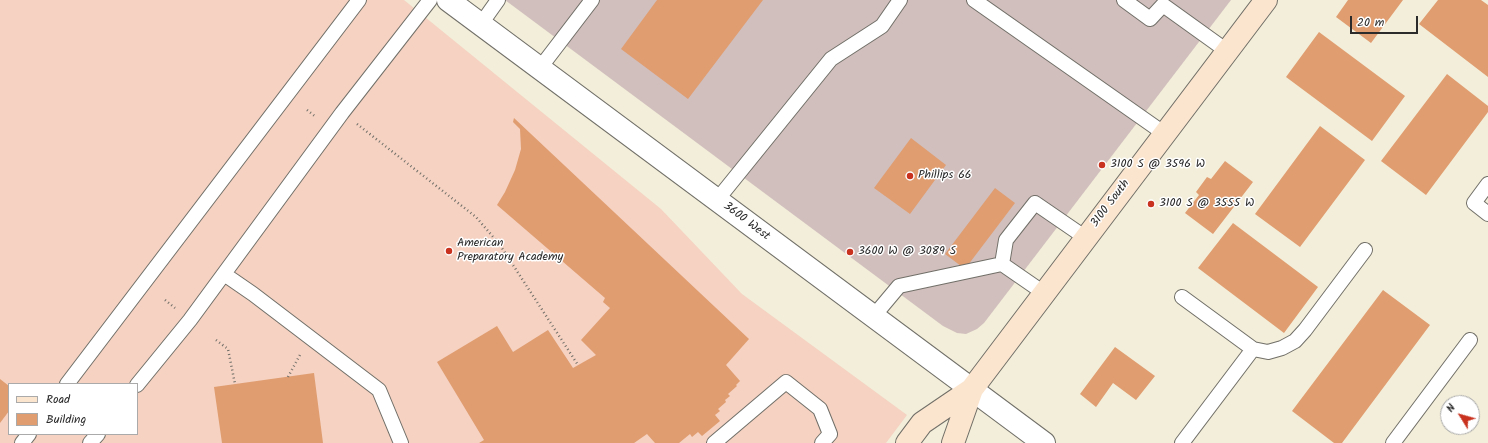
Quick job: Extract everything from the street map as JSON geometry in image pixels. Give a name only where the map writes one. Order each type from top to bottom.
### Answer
[{"type":"main road","name":"3100 South","points":[[954,443],[972,389],[1266,0]]},
{"type":"main road","name":"3100 South","points":[[907,443],[922,423],[972,389]]},
{"type":"street","name":"3600 West","points":[[448,0],[1044,443]]},
{"type":"lane","points":[[68,383],[359,0]]},
{"type":"lane","points":[[138,384],[190,320],[342,113],[430,0]]},
{"type":"lane","points":[[481,24],[498,0]]},
{"type":"lane","points":[[540,68],[592,0]]},
{"type":"lane","points":[[717,200],[831,59],[882,26],[900,0]]},
{"type":"lane","points":[[974,0],[1165,134]]},
{"type":"lane","points":[[1124,0],[1150,19],[1163,5],[1227,51]]},
{"type":"lane","points":[[1488,184],[1474,203],[1488,214]]},
{"type":"lane","points":[[1002,264],[1006,240],[1035,203],[1086,238]]},
{"type":"lane","points":[[1182,297],[1253,349],[1268,352],[1282,348],[1295,341],[1305,330],[1365,250]]},
{"type":"lane","points":[[873,317],[898,286],[1002,264],[1044,293]]},
{"type":"lane","points":[[224,274],[253,294],[379,390],[401,443]]},
{"type":"lane","points":[[1393,443],[1470,340]]},
{"type":"lane","points":[[1182,443],[1253,349]]},
{"type":"lane","points":[[714,443],[786,382],[820,409],[830,434],[822,443]]},
{"type":"lane","points":[[22,443],[28,435]]},
{"type":"lane","points":[[90,443],[97,435]]},
{"type":"path","points":[[374,136],[476,217],[500,245],[578,365]]},
{"type":"path","points":[[165,300],[177,309]]},
{"type":"path","points":[[216,340],[228,349],[235,384]]},
{"type":"path","points":[[288,377],[303,350]]},
{"type":"shaded area","name":"American Preparatory Academy","points":[[0,0],[404,0],[661,209],[742,294],[907,415],[886,443],[0,443]]},
{"type":"shaded area","points":[[505,0],[1231,0],[984,323],[977,329],[966,334],[957,333],[943,326]]},
{"type":"building","points":[[657,0],[763,0],[688,99],[621,49]]},
{"type":"building","points":[[1348,0],[1403,0],[1371,43],[1336,17]]},
{"type":"building","points":[[1438,0],[1481,0],[1488,5],[1488,77],[1419,24]]},
{"type":"building","points":[[1319,32],[1405,96],[1372,141],[1286,77]]},
{"type":"building","points":[[1447,74],[1488,106],[1488,112],[1426,195],[1381,161]]},
{"type":"building","name":"American Preparatory Academy","points":[[514,118],[749,339],[726,365],[740,381],[728,394],[730,396],[718,409],[720,411],[715,415],[720,421],[702,436],[698,432],[692,437],[690,434],[679,443],[655,443],[647,434],[634,443],[479,443],[484,440],[437,362],[497,326],[513,352],[548,330],[573,368],[596,355],[581,340],[610,308],[603,302],[605,298],[497,205],[515,170],[521,149],[520,129],[513,122]]},
{"type":"building","points":[[1320,126],[1365,160],[1300,247],[1255,214]]},
{"type":"building","name":"Phillips 66","points":[[911,138],[946,165],[910,214],[874,188]]},
{"type":"building","points":[[1225,161],[1253,182],[1213,234],[1185,213],[1199,195],[1196,192],[1207,177],[1211,179]]},
{"type":"building","name":"Phillips 66","points":[[995,188],[1015,203],[965,269],[945,254]]},
{"type":"building","points":[[1233,223],[1318,287],[1284,333],[1198,268]]},
{"type":"building","points":[[1383,290],[1430,325],[1342,443],[1334,443],[1292,411]]},
{"type":"building","points":[[1115,347],[1155,376],[1136,400],[1113,383],[1096,407],[1080,394]]},
{"type":"building","points":[[314,373],[323,443],[222,443],[214,387]]},
{"type":"building","points":[[0,379],[8,385],[8,412],[0,423]]},
{"type":"place","name":"3100 S @ 3596 W","points":[[1102,165]]},
{"type":"place","name":"Phillips 66","points":[[910,176]]},
{"type":"place","name":"3100 S @ 3555 W","points":[[1151,204]]},
{"type":"place","name":"American Preparatory Academy","points":[[449,251]]},
{"type":"place","name":"3600 W @ 3089 S","points":[[850,252]]}]
